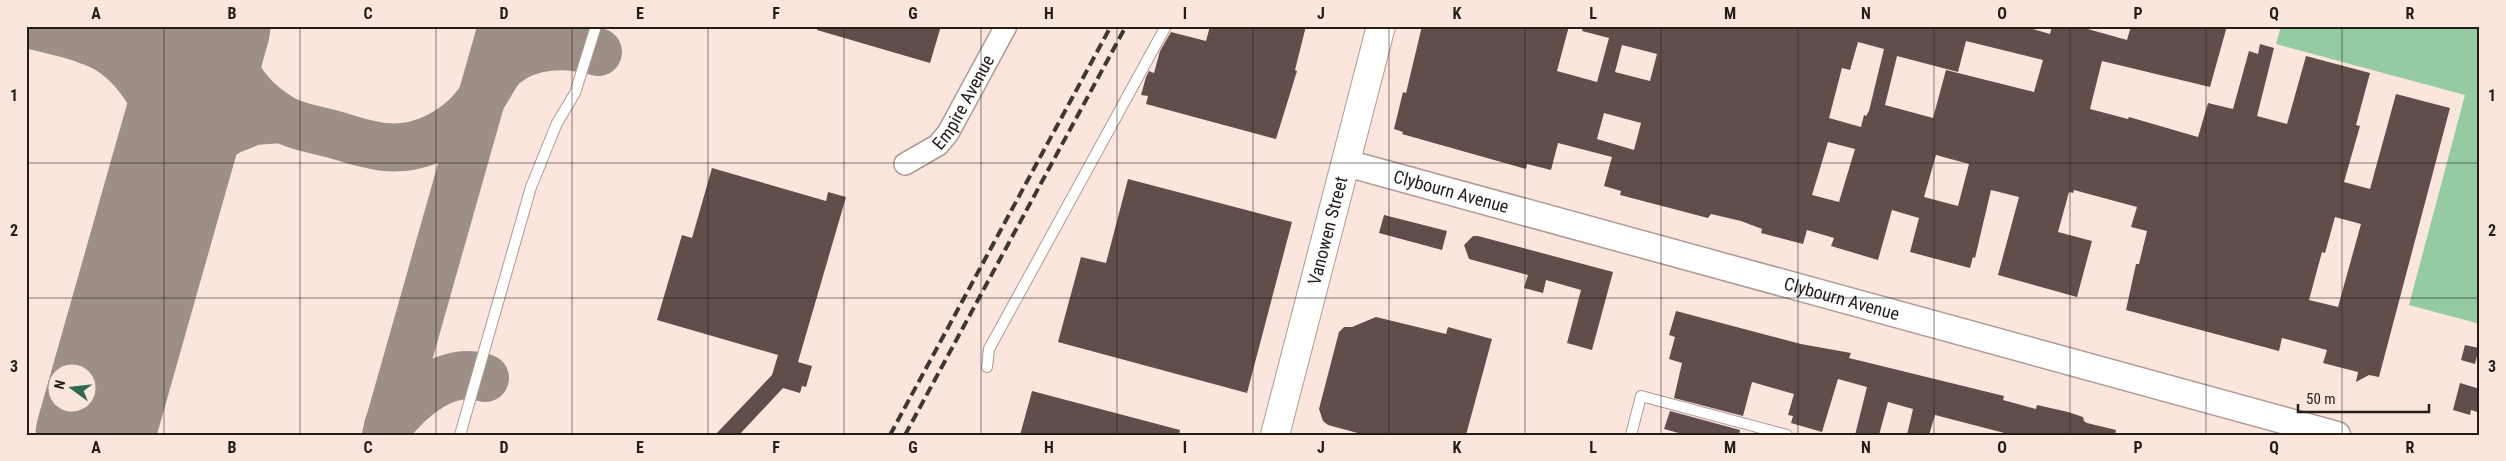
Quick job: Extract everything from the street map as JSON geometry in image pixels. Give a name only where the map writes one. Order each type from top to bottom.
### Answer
[{"type":"main road","name":"Vanowen Street","points":[[1275,435],[1381,26]]},
{"type":"street","name":"Empire Avenue","points":[[905,164],[938,145],[948,133],[1006,26]]},
{"type":"street","name":"Clybourn Avenue","points":[[1346,163],[2337,435]]},
{"type":"lane","points":[[460,435],[530,186],[553,130],[581,80],[596,26]]},
{"type":"lane","points":[[986,367],[989,349],[1166,26]]},
{"type":"lane","points":[[1631,435],[1641,396],[1787,435]]},
{"type":"green space","points":[[2281,26],[2480,26],[2480,324],[2409,305],[2465,95],[2276,44]]},
{"type":"building","points":[[817,26],[941,26],[930,63],[817,30]]},
{"type":"building","points":[[1210,26],[1306,26],[1295,70],[1297,71],[1276,139],[1146,104],[1148,96],[1141,95],[1146,77],[1149,71],[1154,73],[1160,51],[1171,32],[1206,41]]},
{"type":"building","points":[[1422,26],[1569,26],[1557,71],[1597,82],[1609,38],[1582,31],[1583,26],[2022,26],[2050,34],[2052,26],[2077,26],[2127,40],[2131,26],[2227,26],[2210,87],[2102,61],[2090,109],[2128,119],[2129,117],[2198,137],[2208,103],[2233,109],[2249,51],[2258,54],[2260,44],[2274,48],[2257,116],[2287,124],[2306,56],[2370,73],[2356,125],[2360,126],[2344,182],[2370,189],[2396,94],[2450,108],[2379,377],[2369,375],[2356,382],[2358,372],[2323,363],[2327,350],[2282,338],[2279,351],[2126,310],[2136,264],[2139,264],[2147,231],[2131,227],[2137,207],[2074,190],[2073,193],[2069,192],[2058,232],[2092,241],[2077,297],[1998,275],[2019,197],[1991,190],[1975,258],[1973,257],[1970,268],[1910,252],[1919,218],[1892,210],[1878,260],[1831,246],[1834,238],[1807,230],[1803,244],[1761,233],[1762,229],[1741,221],[1711,214],[1708,218],[1620,195],[1621,191],[1604,186],[1612,157],[1558,143],[1551,170],[1527,164],[1526,169],[1402,134],[1403,132],[1394,129],[1403,92],[1406,93]],"holes":[[[1966,41],[2043,60],[2034,92],[1946,70],[1933,118],[1885,105],[1897,56],[1958,72]],[[1858,42],[1884,49],[1869,111],[1866,116],[1864,115],[1861,127],[1829,118],[1842,68],[1850,70]],[[1622,45],[1657,54],[1650,81],[1615,72]],[[1604,113],[1641,123],[1634,150],[1597,139]],[[1828,142],[1855,149],[1839,202],[1812,195]],[[1936,155],[1969,164],[1958,206],[1924,197]],[[2335,217],[2361,224],[2338,307],[2309,300],[2322,252],[2325,253]]]},
{"type":"building","points":[[712,168],[826,201],[828,192],[846,197],[798,362],[812,366],[806,387],[802,386],[800,393],[783,388],[739,435],[715,435],[772,375],[778,355],[657,320],[682,235],[692,238]]},
{"type":"building","points":[[1128,179],[1292,222],[1247,393],[1058,342],[1081,257],[1106,263]]},
{"type":"building","points":[[1384,215],[1447,231],[1442,250],[1379,233]]},
{"type":"building","points":[[1473,236],[1613,272],[1592,350],[1567,343],[1581,290],[1546,280],[1543,293],[1524,288],[1528,275],[1469,259],[1464,245]]},
{"type":"building","points":[[1676,311],[1801,344],[1851,353],[1849,358],[2004,396],[2003,400],[2036,409],[2037,405],[2068,412],[2083,417],[2087,423],[2116,430],[2115,435],[2012,435],[1935,415],[1929,435],[1907,435],[1913,409],[1888,402],[1879,435],[1855,435],[1867,387],[1838,379],[1822,432],[1791,423],[1793,416],[1788,415],[1794,394],[1752,382],[1743,416],[1674,398],[1682,363],[1669,359],[1675,337],[1669,335]]},
{"type":"building","points":[[1376,317],[1446,334],[1448,327],[1492,339],[1466,435],[1365,435],[1328,425],[1323,421],[1319,409],[1339,332],[1344,327],[1352,327]]},
{"type":"building","points":[[2465,345],[2479,348],[2475,364],[2461,360]]},
{"type":"building","points":[[2460,383],[2480,389],[2480,413],[2471,410],[2470,415],[2453,410]]},
{"type":"building","points":[[1032,391],[1180,430],[1179,435],[1020,435]]},
{"type":"building","points":[[1670,411],[1740,430],[1739,435],[1686,435],[1664,429]]},
{"type":"taxiway","points":[[36,26],[77,37],[106,48],[133,70],[141,80],[154,102],[164,126],[167,160],[163,198]]},
{"type":"taxiway","points":[[87,40],[108,41],[128,39],[166,26]]},
{"type":"taxiway","points":[[224,26],[229,55],[240,80],[258,101],[269,110],[281,118],[301,126],[382,147],[416,145],[445,133],[473,109],[501,68],[525,52],[562,46],[598,52]]},
{"type":"taxiway","points":[[386,435],[502,26]]},
{"type":"taxiway","points":[[147,254],[163,198],[202,148],[229,131],[254,121],[282,119]]},
{"type":"taxiway","points":[[388,426],[407,405],[430,387],[443,380],[456,376],[471,375],[485,378]]},
{"type":"runway","points":[[95,435],[211,26]]},
{"type":"railway","points":[[890,435],[1111,26]]},
{"type":"railway","points":[[905,435],[1126,26]]}]
